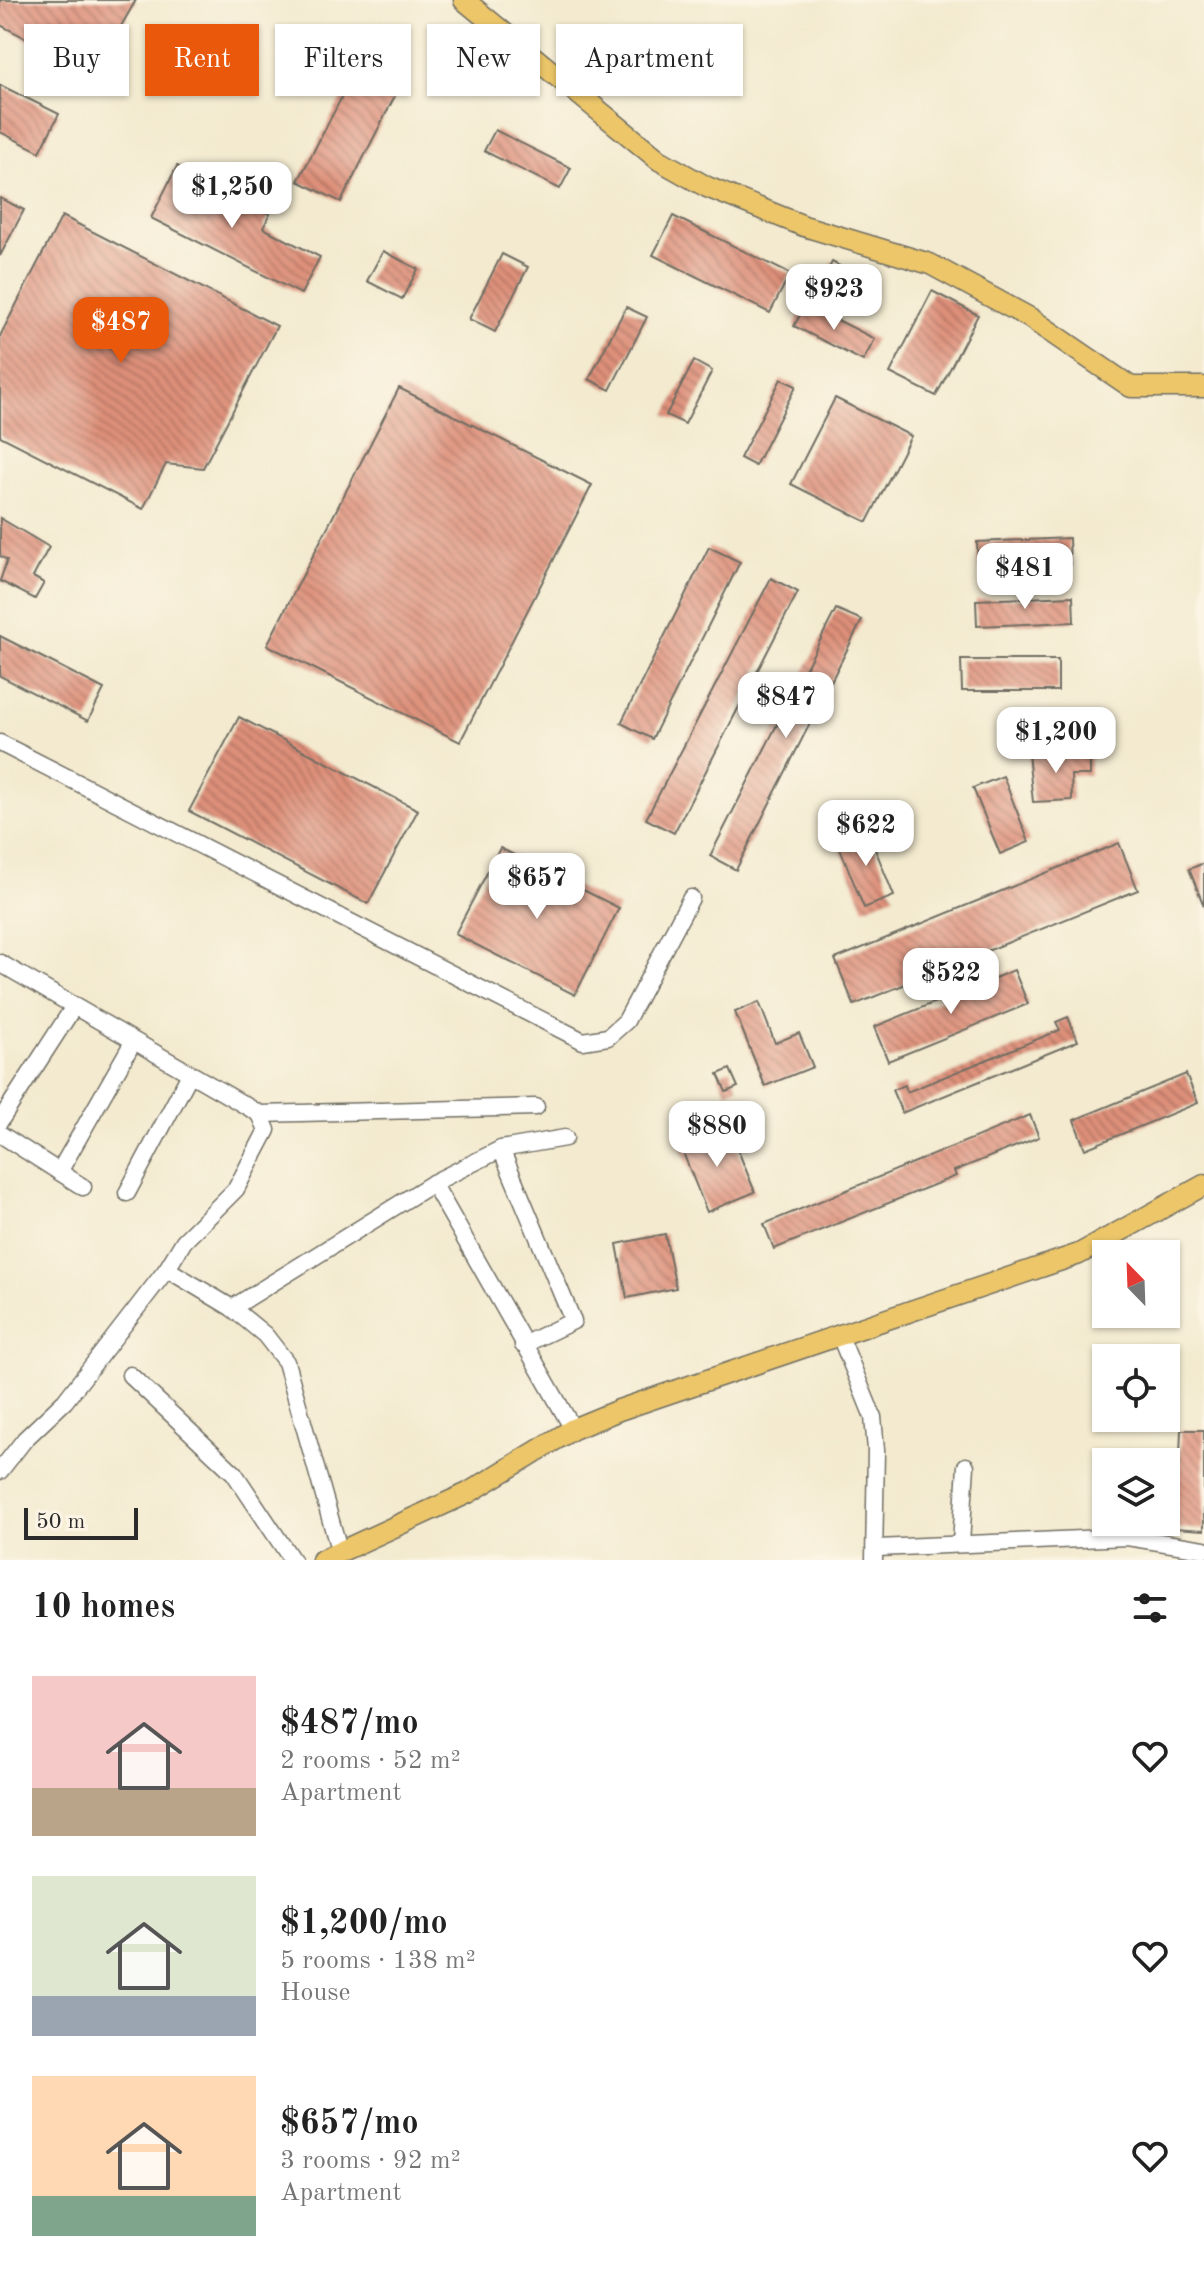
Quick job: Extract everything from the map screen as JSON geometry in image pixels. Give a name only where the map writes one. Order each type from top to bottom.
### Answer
[{"type":"main road","points":[[464,0],[659,160],[707,187],[804,226],[930,264],[1030,318],[1131,387],[1204,387]]},
{"type":"main road","points":[[331,1556],[468,1493],[573,1429],[619,1410],[1079,1254],[1204,1185]]},
{"type":"street","points":[[0,743],[583,1041],[608,1037],[626,1021],[691,898]]},
{"type":"street","points":[[0,963],[260,1114],[536,1107]]},
{"type":"street","points":[[0,1121],[73,1008]]},
{"type":"street","points":[[59,1172],[133,1042]]},
{"type":"street","points":[[127,1193],[190,1074]]},
{"type":"street","points":[[0,1471],[25,1439],[65,1401],[167,1269],[184,1241],[244,1177],[267,1130],[260,1114]]},
{"type":"street","points":[[0,1134],[83,1187]]},
{"type":"street","points":[[232,1308],[433,1183],[501,1149],[565,1138]]},
{"type":"street","points":[[501,1149],[573,1321],[523,1345]]},
{"type":"street","points":[[433,1183],[573,1429]]},
{"type":"street","points":[[167,1269],[232,1308],[265,1335],[286,1362],[331,1556]]},
{"type":"street","points":[[840,1336],[873,1417],[876,1554],[961,1543],[1127,1537],[1204,1549]]},
{"type":"street","points":[[130,1375],[234,1473],[292,1560]]},
{"type":"street","points":[[961,1543],[966,1466]]},
{"type":"building","points":[[0,0],[136,0],[122,24],[24,24],[24,37],[0,25]]},
{"type":"building","points":[[0,85],[59,114],[40,152],[0,132]]},
{"type":"building","points":[[342,96],[395,96],[341,202],[298,181]]},
{"type":"building","points":[[495,130],[571,168],[560,189],[484,151]]},
{"type":"building","points":[[177,166],[270,214],[263,228],[320,257],[301,294],[151,218]]},
{"type":"building","points":[[0,198],[24,210],[0,256]]},
{"type":"building","points":[[62,216],[277,326],[203,468],[166,464],[143,509],[0,436],[0,336]]},
{"type":"building","points":[[673,216],[790,274],[770,313],[653,255]]},
{"type":"building","points":[[383,251],[418,269],[402,299],[367,281]]},
{"type":"building","points":[[502,254],[528,267],[495,332],[469,319]]},
{"type":"building","points":[[832,262],[843,268],[833,288],[822,282]]},
{"type":"building","points":[[932,291],[978,315],[936,396],[890,373]]},
{"type":"building","points":[[806,304],[875,339],[863,361],[794,326]]},
{"type":"building","points":[[626,307],[647,317],[610,390],[589,379]]},
{"type":"building","points":[[694,361],[712,371],[685,424],[666,415]]},
{"type":"building","points":[[781,379],[796,386],[755,466],[740,458]]},
{"type":"building","points":[[399,388],[592,485],[460,742],[267,645]]},
{"type":"building","points":[[835,398],[911,436],[867,522],[791,484]]},
{"type":"building","points":[[0,518],[49,547],[33,577],[44,583],[35,599],[0,581],[7,560],[0,556]]},
{"type":"building","points":[[1069,538],[1070,565],[978,569],[977,542]]},
{"type":"building","points":[[709,547],[740,562],[652,739],[621,723]]},
{"type":"building","points":[[771,578],[798,592],[674,833],[646,819]]},
{"type":"building","points":[[1073,596],[1074,622],[977,626],[976,600]]},
{"type":"building","points":[[836,609],[862,620],[736,870],[710,856]]},
{"type":"building","points":[[0,636],[104,689],[88,721],[0,676]]},
{"type":"building","points":[[961,660],[1058,660],[1058,691],[962,691]]},
{"type":"building","points":[[239,717],[418,810],[368,904],[189,811]]},
{"type":"building","points":[[1028,753],[1090,754],[1090,775],[1071,775],[1072,800],[1033,802]]},
{"type":"building","points":[[1003,776],[1029,842],[1000,854],[973,788]]},
{"type":"building","points":[[867,829],[894,896],[864,908],[837,841]]},
{"type":"building","points":[[1119,843],[1138,890],[854,1005],[835,959]]},
{"type":"building","points":[[500,848],[619,908],[575,995],[455,934]]},
{"type":"building","points":[[1204,863],[1204,906],[1189,869]]},
{"type":"building","points":[[1014,970],[1028,1004],[888,1061],[874,1027]]},
{"type":"building","points":[[759,1002],[775,1043],[799,1033],[813,1067],[765,1086],[735,1012]]},
{"type":"building","points":[[1068,1017],[1078,1041],[902,1113],[892,1090],[905,1085],[907,1092],[1060,1030],[1056,1022]]},
{"type":"building","points":[[730,1069],[738,1087],[726,1092],[718,1074]]},
{"type":"building","points":[[1186,1074],[1198,1103],[1085,1149],[1074,1120]]},
{"type":"building","points":[[1030,1115],[1039,1137],[954,1171],[956,1176],[774,1249],[764,1224]]},
{"type":"building","points":[[728,1126],[755,1192],[707,1212],[680,1145]]},
{"type":"building","points":[[665,1234],[676,1288],[627,1298],[617,1244]]},
{"type":"building","points":[[1181,1430],[1204,1430],[1204,1530],[1180,1528]]}]
